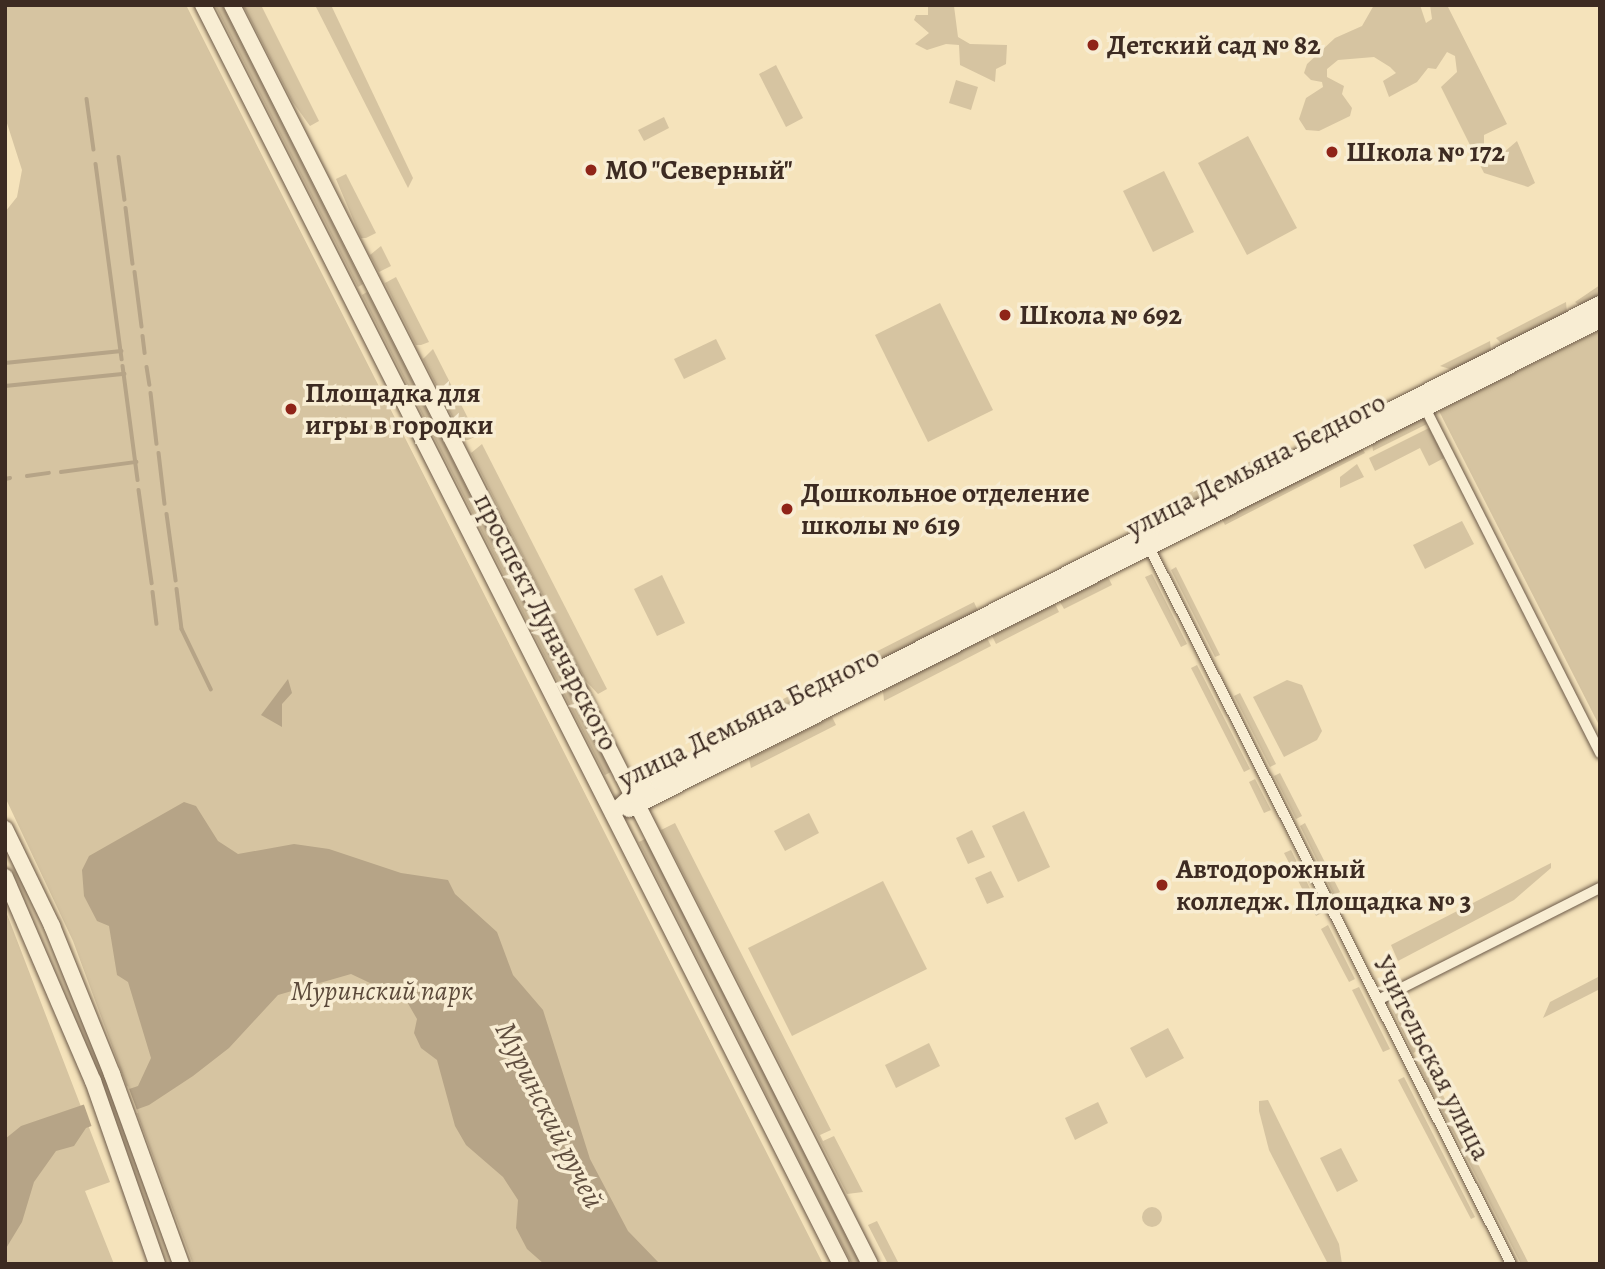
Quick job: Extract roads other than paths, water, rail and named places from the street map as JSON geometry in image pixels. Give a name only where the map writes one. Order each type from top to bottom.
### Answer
[{"type":"main road","name":"проспект Луначарского","points":[[203,5],[841,1264]]},
{"type":"main road","name":"проспект Луначарского","points":[[232,5],[870,1264]]},
{"type":"main road","name":"улица Демьяна Бедного","points":[[613,813],[1422,402],[1600,304]]},
{"type":"main road","name":"улица Демьяна Бедного","points":[[1422,402],[1600,320]]},
{"type":"main road","points":[[5,829],[52,926],[112,1074],[181,1264]]},
{"type":"main road","points":[[5,877],[93,1081],[157,1264]]},
{"type":"street","points":[[1422,402],[1600,753]]},
{"type":"street","name":"Учительская улица","points":[[1146,542],[1511,1264]]},
{"type":"street","points":[[1378,1000],[1600,888]]},
{"type":"water","points":[[288,679],[292,693],[282,704],[282,727],[261,715]]},
{"type":"water","name":"Муринский ручей","points":[[184,802],[196,806],[218,841],[238,854],[294,844],[329,849],[401,873],[448,880],[455,894],[497,932],[513,975],[543,1010],[590,1159],[628,1231],[660,1264],[544,1264],[527,1249],[516,1228],[518,1200],[503,1177],[466,1145],[455,1126],[437,1060],[421,1048],[414,1033],[417,1019],[406,1000],[351,974],[278,995],[229,1048],[193,1076],[149,1105],[86,1128],[74,1146],[56,1151],[34,1182],[22,1222],[5,1250],[5,1139],[21,1126],[138,1086],[151,1058],[128,982],[117,975],[109,926],[97,921],[84,896],[82,870],[89,856]]},
{"type":"waterway","points":[[87,99],[94,150]]},
{"type":"waterway","points":[[119,157],[125,200]]},
{"type":"waterway","points":[[96,164],[122,359]]},
{"type":"waterway","points":[[126,208],[133,264]]},
{"type":"waterway","points":[[135,272],[142,327]]},
{"type":"waterway","points":[[143,336],[145,353]]},
{"type":"waterway","points":[[5,363],[121,351]]},
{"type":"waterway","points":[[123,366],[138,480]]},
{"type":"waterway","points":[[147,367],[150,385]]},
{"type":"waterway","points":[[5,386],[124,374]]},
{"type":"waterway","points":[[151,393],[157,444]]},
{"type":"waterway","points":[[159,453],[165,504]]},
{"type":"waterway","points":[[61,472],[136,462]]},
{"type":"waterway","points":[[27,476],[49,473]]},
{"type":"waterway","points":[[5,479],[10,478]]},
{"type":"waterway","points":[[139,490],[152,583]]},
{"type":"waterway","points":[[167,514],[176,580]]},
{"type":"waterway","points":[[177,589],[182,629],[211,689]]},
{"type":"waterway","points":[[153,592],[157,624]]},
{"type":"place","name":"Детский сад № 82","points":[[1093,45]]},
{"type":"place","name":"Школа № 172","points":[[1332,152]]},
{"type":"place","name":"МО \"Северный\"","points":[[591,170]]},
{"type":"place","name":"Школа № 692","points":[[1005,315]]},
{"type":"place","name":"Площадка для игры в городки","points":[[291,409]]},
{"type":"place","name":"Дошкольное отделение школы № 619","points":[[787,509]]},
{"type":"place","name":"Автодорожный колледж. Площадка № 3","points":[[1162,885]]},
{"type":"park label","name":"Муринский парк","points":[[382,991]]}]
